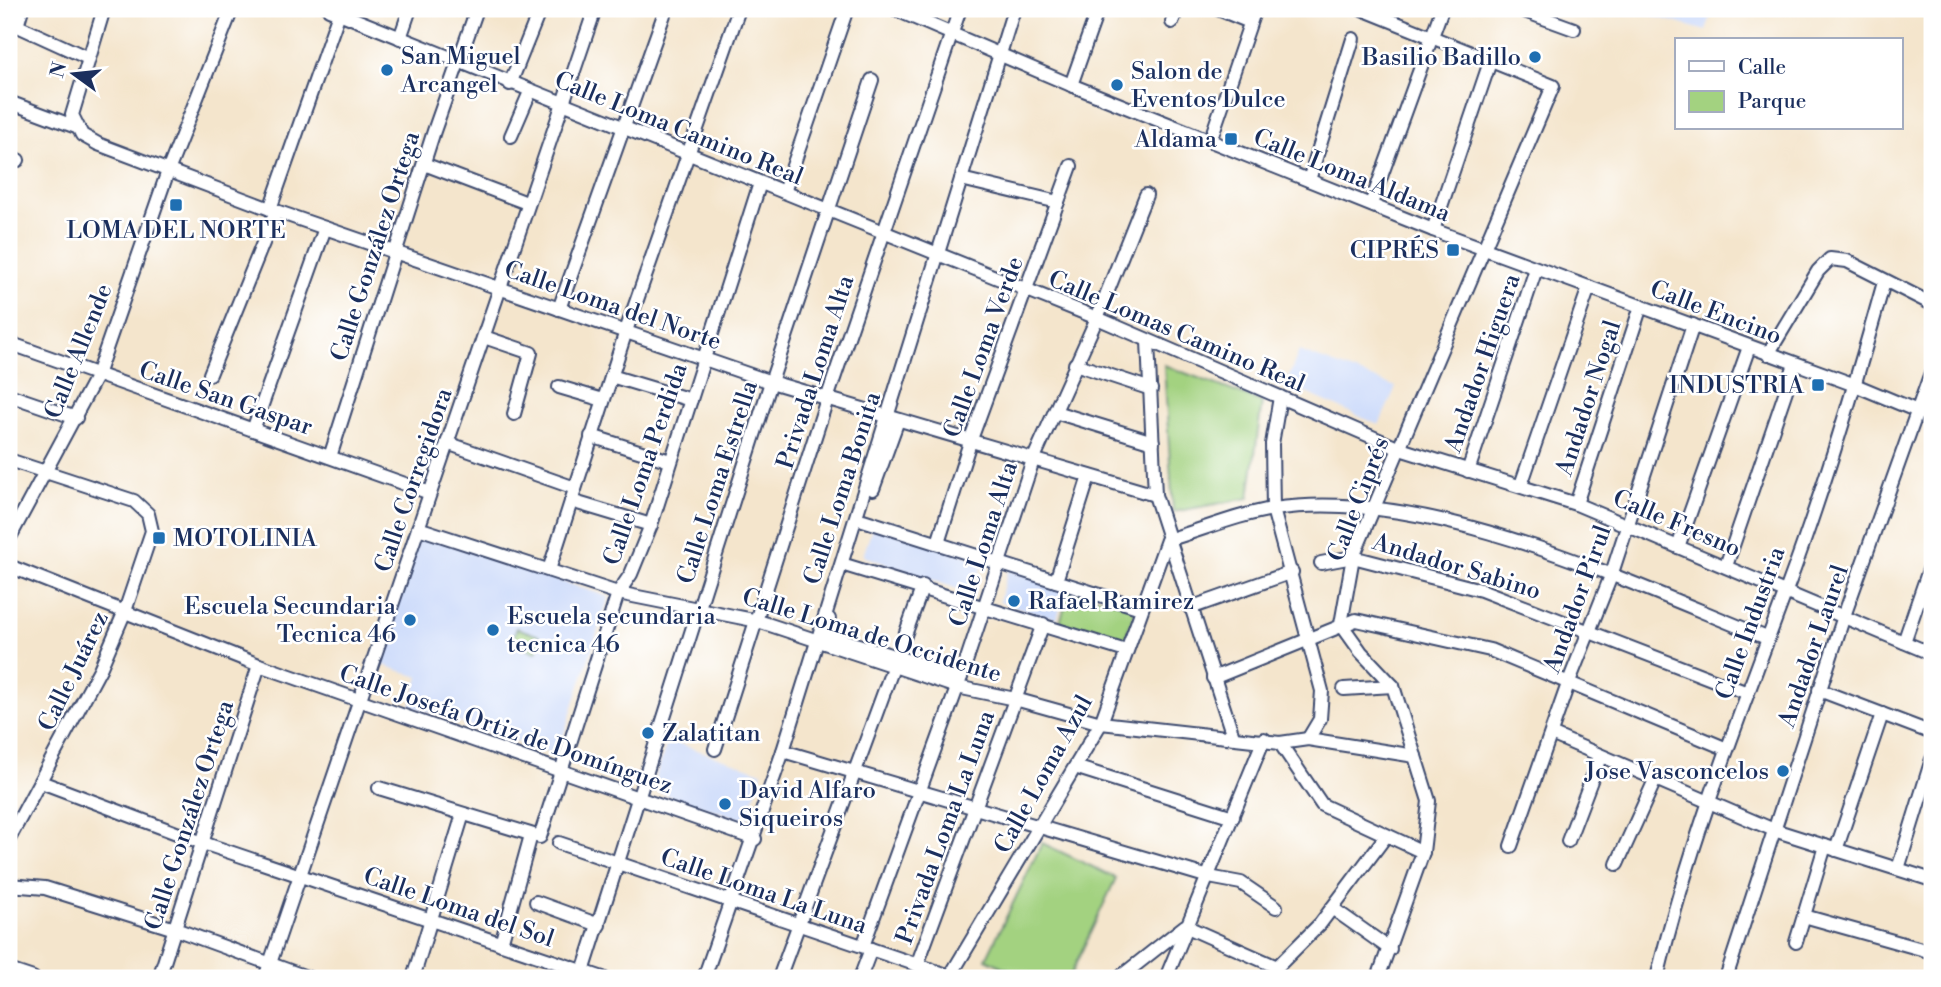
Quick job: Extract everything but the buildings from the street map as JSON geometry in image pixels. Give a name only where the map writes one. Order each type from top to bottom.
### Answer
[{"type":"street","points":[[22,9],[13,24],[88,58]]},
{"type":"street","points":[[74,124],[72,109],[104,9]]},
{"type":"street","name":"Calle Allende","points":[[9,539],[97,375],[168,171],[232,9]]},
{"type":"street","points":[[400,38],[410,9]]},
{"type":"street","name":"Calle González Ortega","points":[[330,457],[477,9]]},
{"type":"street","name":"Calle Corregidora","points":[[265,978],[594,9]]},
{"type":"street","points":[[559,309],[666,9]]},
{"type":"street","points":[[549,570],[626,331],[739,9]]},
{"type":"street","points":[[784,192],[847,9]]},
{"type":"street","name":"Calle Loma Aldama","points":[[894,9],[1071,85],[1484,250]]},
{"type":"street","name":"Privada Loma Alta","points":[[715,750],[827,399],[960,9]]},
{"type":"street","name":"Calle Loma Bonita","points":[[704,978],[755,839],[814,643],[892,419],[937,253],[1014,9]]},
{"type":"street","points":[[1071,85],[1098,9]]},
{"type":"street","points":[[1172,22],[1177,9]]},
{"type":"street","points":[[1218,9],[1250,22]]},
{"type":"street","points":[[1210,141],[1255,9]]},
{"type":"street","points":[[1362,9],[1382,12],[1490,60],[1433,230]]},
{"type":"street","points":[[1371,204],[1443,9]]},
{"type":"street","points":[[1519,9],[1574,29]]},
{"type":"street","points":[[210,374],[273,210],[340,11]]},
{"type":"street","name":"Calle Loma Camino Real","points":[[340,11],[510,84],[937,253]]},
{"type":"street","points":[[510,84],[537,17]]},
{"type":"street","points":[[1309,180],[1353,38]]},
{"type":"street","name":"Calle Ciprés","points":[[1342,624],[1353,557],[1553,86],[1490,60]]},
{"type":"street","name":"Calle Loma Estrella","points":[[582,975],[771,382],[872,79]]},
{"type":"street","points":[[511,136],[530,92]]},
{"type":"street","name":"Calle Loma del Norte","points":[[9,102],[74,124],[98,144],[273,210],[771,382],[1156,495]]},
{"type":"street","points":[[424,164],[527,203]]},
{"type":"street","name":"Calle Loma Verde","points":[[938,543],[970,442],[1071,166]]},
{"type":"street","points":[[961,179],[1058,202]]},
{"type":"street","name":"Calle Loma Perdida","points":[[501,944],[618,593],[631,574],[651,525],[760,183]]},
{"type":"street","points":[[1097,318],[1146,195]]},
{"type":"street","points":[[253,430],[325,228]]},
{"type":"street","name":"Calle Encino","points":[[1484,250],[1855,385],[1932,417]]},
{"type":"street","name":"Calle Lomas Camino Real","points":[[937,253],[1097,318],[1400,449]]},
{"type":"street","points":[[1768,354],[1818,271],[1830,259],[1847,261],[1932,304]]},
{"type":"street","name":"Andador Higuera","points":[[1468,471],[1536,269]]},
{"type":"street","name":"Calle Industria","points":[[1657,978],[1676,899],[1745,692],[1786,590],[1855,385],[1884,282]]},
{"type":"street","points":[[1521,485],[1589,287]]},
{"type":"street","name":"Andador Nogal","points":[[1576,504],[1641,306]]},
{"type":"street","name":"Calle Loma Alta","points":[[860,978],[867,948],[1033,460],[1097,318]]},
{"type":"street","name":"Andador Pirul","points":[[1511,846],[1568,684],[1611,576],[1693,325]]},
{"type":"street","points":[[484,337],[531,353],[514,414]]},
{"type":"street","points":[[1148,341],[1156,495],[1167,540],[1233,736]]},
{"type":"street","name":"Calle San Gaspar","points":[[9,343],[430,493]]},
{"type":"street","points":[[1678,547],[1749,347]]},
{"type":"street","points":[[1075,364],[1151,388]]},
{"type":"street","points":[[1726,566],[1796,364]]},
{"type":"street","name":"Andador Laurel","points":[[1726,978],[1844,616],[1932,370]]},
{"type":"street","points":[[611,376],[691,400]]},
{"type":"street","points":[[559,387],[603,400]]},
{"type":"street","points":[[9,395],[76,418]]},
{"type":"street","points":[[1280,397],[1272,444],[1273,509],[1322,691],[1320,719],[1308,739]]},
{"type":"street","points":[[1055,412],[1153,442]]},
{"type":"street","points":[[892,419],[827,635],[896,663]]},
{"type":"street","points":[[591,436],[670,461]]},
{"type":"street","points":[[447,443],[651,525]]},
{"type":"street","name":"Calle Fresno","points":[[1400,449],[1576,504],[1786,590],[1932,654]]},
{"type":"street","points":[[9,460],[47,471]]},
{"type":"street","name":"Calle Juárez","points":[[9,839],[100,669],[125,611],[152,531],[148,514],[134,501],[47,471]]},
{"type":"street","points":[[1056,581],[1089,476]]},
{"type":"street","points":[[1167,540],[1273,509],[1375,507],[1508,538],[1767,638]]},
{"type":"street","points":[[863,520],[1141,608]]},
{"type":"street","name":"Calle Loma de Occidente","points":[[418,528],[618,593],[700,607],[758,621],[814,643],[896,663],[1101,723],[1264,739],[1280,743],[1308,739],[1415,756]]},
{"type":"street","name":"Calle Loma Azul","points":[[952,978],[1101,723],[1167,540]]},
{"type":"street","points":[[1321,563],[1353,557]]},
{"type":"street","name":"Andador Sabino","points":[[1353,557],[1481,590],[1745,692]]},
{"type":"street","points":[[1904,642],[1932,561]]},
{"type":"street","name":"Calle Josefa Ortiz de Domínguez","points":[[9,566],[259,665],[560,771],[639,796],[755,839]]},
{"type":"street","points":[[848,566],[923,586],[1126,651]]},
{"type":"street","points":[[1190,608],[1292,572]]},
{"type":"street","points":[[779,978],[923,586]]},
{"type":"street","points":[[1213,678],[1356,620],[1490,650],[1727,749]]},
{"type":"street","name":"Privada Loma La Luna","points":[[917,965],[1043,624]]},
{"type":"street","points":[[1342,624],[1360,652],[1393,686],[1429,801],[1423,852],[1378,978]]},
{"type":"street","name":"Calle González Ortega","points":[[159,978],[259,665]]},
{"type":"street","points":[[1344,689],[1393,686]]},
{"type":"street","points":[[1819,690],[1932,733]]},
{"type":"street","points":[[1796,942],[1882,714]]},
{"type":"street","points":[[1551,734],[1774,830],[1932,880]]},
{"type":"street","points":[[1166,978],[1185,926],[1209,877],[1264,739]]},
{"type":"street","points":[[1280,743],[1322,805],[1423,852]]},
{"type":"street","points":[[783,751],[1041,825],[1209,877],[1241,883],[1276,907]]},
{"type":"street","points":[[1568,841],[1600,757]]},
{"type":"street","points":[[1898,869],[1932,759]]},
{"type":"street","points":[[1075,766],[1233,817]]},
{"type":"street","points":[[1617,864],[1655,780]]},
{"type":"street","name":"Calle Loma del Sol","points":[[41,782],[203,843],[301,874],[582,975],[603,978]]},
{"type":"street","points":[[379,788],[536,836]]},
{"type":"street","points":[[413,978],[463,814]]},
{"type":"street","points":[[1185,926],[1279,972],[1386,836]]},
{"type":"street","name":"Calle Loma La Luna","points":[[559,843],[952,978]]},
{"type":"street","points":[[9,885],[45,888],[175,929],[309,978]]},
{"type":"street","points":[[536,902],[599,925]]},
{"type":"street","points":[[1332,908],[1390,949]]},
{"type":"street","points":[[1804,916],[1932,952]]},
{"type":"street","points":[[1119,978],[1185,926]]},
{"type":"street","points":[[9,970],[33,978]]},
{"type":"shaded area","points":[[1628,9],[1713,9],[1706,31]]},
{"type":"shaded area","points":[[1299,351],[1396,387],[1379,425],[1286,384]]},
{"type":"shaded area","points":[[873,526],[983,561],[972,594],[863,556]]},
{"type":"shaded area","name":"Escuela secundaria tecnica 46","points":[[420,534],[609,597],[557,755],[410,706],[419,677],[377,663]]},
{"type":"shaded area","points":[[1008,570],[1067,587],[1057,619],[999,602]]},
{"type":"shaded area","points":[[668,740],[762,772],[747,821],[651,790]]},
{"type":"green space","points":[[1164,365],[1262,402],[1249,498],[1173,512]]},
{"type":"green space","points":[[1070,589],[1136,608],[1124,643],[1060,622]]},
{"type":"green space","points":[[517,628],[542,637],[536,652],[511,643]]},
{"type":"green space","points":[[1042,843],[1116,878],[1069,978],[1026,978],[986,959]]},
{"type":"place","name":"Basilio Badillo","points":[[1535,57]]},
{"type":"place","name":"San Miguel Arcangel","points":[[387,70]]},
{"type":"place","name":"Salon de Eventos Dulce","points":[[1117,85]]},
{"type":"place","name":"Aldama","points":[[1231,139]]},
{"type":"place","name":"LOMA DEL NORTE","points":[[176,205]]},
{"type":"place","name":"CIPRÉS","points":[[1453,250]]},
{"type":"place","name":"INDUSTRIA","points":[[1818,385]]},
{"type":"place","name":"MOTOLINIA","points":[[159,538]]},
{"type":"place","name":"Rafael Ramirez","points":[[1014,601]]},
{"type":"place","name":"Escuela Secundaria Tecnica 46","points":[[410,620]]},
{"type":"place","name":"Escuela secundaria tecnica 46","points":[[493,630]]},
{"type":"place","name":"Zalatitan","points":[[648,733]]},
{"type":"place","name":"Jose Vasconcelos","points":[[1783,771]]},
{"type":"place","name":"David Alfaro Siqueiros","points":[[725,804]]}]
